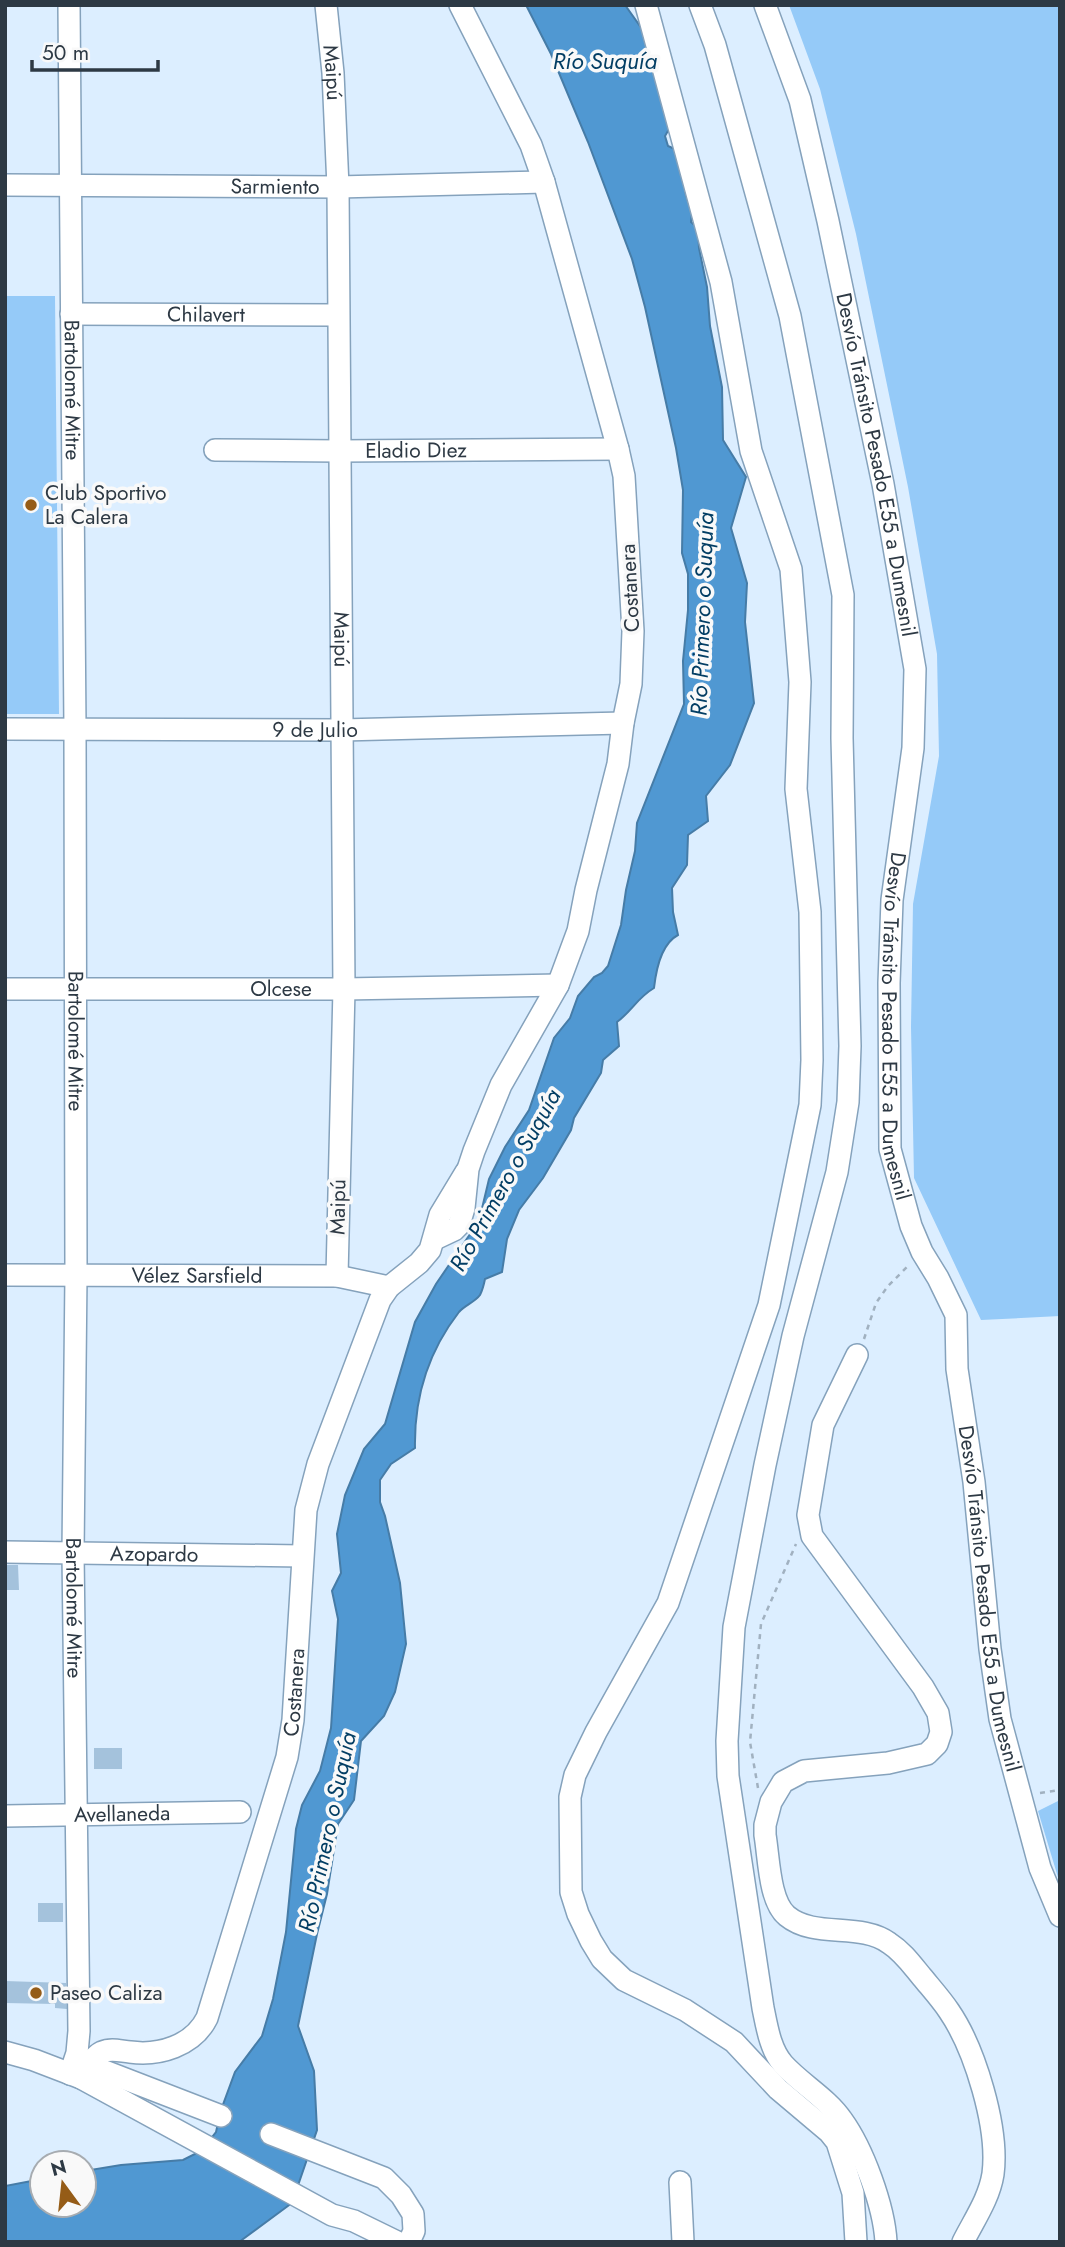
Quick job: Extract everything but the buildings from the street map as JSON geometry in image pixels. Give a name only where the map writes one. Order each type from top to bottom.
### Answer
[{"type":"street","name":"Bartolomé Mitre","points":[[69,5],[75,729],[76,1275],[73,1553],[79,2031],[76,2053],[80,2072]]},
{"type":"street","name":"Maipú","points":[[326,5],[333,73],[338,187],[344,989],[337,1276]]},
{"type":"street","name":"Costanera","points":[[80,2072],[103,2052],[111,2049],[143,2053],[174,2047],[193,2037],[207,2018],[287,1757],[295,1695],[306,1510],[318,1464],[375,1311],[389,1287],[419,1263],[435,1239],[454,1230],[458,1225],[464,1209],[468,1169],[501,1084],[558,985],[578,931],[618,764],[631,684],[633,631],[624,476],[544,182],[531,145],[460,5]]},
{"type":"street","points":[[646,5],[721,282],[751,451],[791,569],[800,682],[796,789],[810,912],[812,1072],[810,1105],[769,1305],[668,1603],[575,1775],[570,1797],[571,1892],[590,1941],[602,1959],[624,1980],[685,2010],[734,2042],[778,2089],[835,2125]]},
{"type":"street","points":[[700,5],[715,45],[790,316],[843,596],[842,752],[850,1046],[848,1102],[837,1172],[793,1336],[734,1627],[727,1741],[728,1776],[763,2008],[771,2042],[782,2063],[861,2153],[877,2199],[886,2242]]},
{"type":"street","name":"Desvío Tránsito Pesado E55 a Dumesnil","points":[[765,5],[800,100],[828,221],[883,484],[915,669],[913,748],[892,900],[889,1122],[893,1166],[911,1226],[956,1315],[957,1369],[974,1482],[990,1649],[1000,1719],[1040,1868],[1060,1916]]},
{"type":"street","name":"Sarmiento","points":[[5,185],[338,187],[544,182]]},
{"type":"street","name":"Chilavert","points":[[71,314],[338,315]]},
{"type":"street","name":"Eladio Diez","points":[[215,450],[340,452],[618,449]]},
{"type":"street","name":"9 de Julio","points":[[5,729],[342,730],[623,723]]},
{"type":"street","name":"Olcese","points":[[5,989],[344,989],[558,985]]},
{"type":"street","name":"Vélez Sarsfield","points":[[5,1275],[337,1276],[389,1287]]},
{"type":"street","points":[[857,1355],[823,1425],[808,1515],[812,1536],[923,1687],[938,1713],[941,1732],[937,1744],[926,1754],[888,1763],[804,1772],[783,1782],[771,1802],[765,1825],[775,1900],[788,1917],[807,1926],[860,1932],[888,1941],[906,1958],[950,2012],[962,2035],[992,2120],[993,2148],[993,2173],[987,2197],[963,2242]]},
{"type":"street","name":"Azopardo","points":[[5,1552],[302,1556]]},
{"type":"street","name":"Avellaneda","points":[[5,1816],[240,1812]]},
{"type":"street","points":[[5,2052],[155,2091],[221,2116]]},
{"type":"street","points":[[80,2072],[145,2113],[332,2215],[364,2242]]},
{"type":"street","points":[[835,2125],[837,2141],[853,2193],[856,2242]]},
{"type":"street","points":[[271,2134],[384,2178],[401,2195],[413,2214],[414,2231],[410,2242]]},
{"type":"street","points":[[680,2182],[683,2242]]},
{"type":"street","points":[[332,2215],[354,2221],[397,2242]]},
{"type":"path","points":[[857,1355],[876,1303],[888,1286],[922,1252]]},
{"type":"path","points":[[759,1790],[750,1742],[761,1623],[808,1515]]},
{"type":"shaded area","points":[[789,5],[1060,5],[1060,1316],[981,1320],[914,1178],[911,1027],[913,904],[939,756],[937,654],[908,487],[856,234],[820,89]]},
{"type":"shaded area","name":"Club Sportivo La Calera","points":[[5,296],[55,296],[59,714],[5,714]]},
{"type":"shaded area","points":[[1060,1800],[1060,1884],[1038,1811]]},
{"type":"water","name":"Río Suquía","points":[[526,5],[625,5],[647,36],[669,129],[665,136],[668,146],[679,151],[686,195],[692,213],[691,222],[698,228],[710,326],[722,387],[723,440],[746,477],[731,528],[747,583],[745,622],[754,703],[730,765],[706,796],[708,821],[688,835],[687,865],[672,888],[678,935],[663,951],[654,988],[617,1022],[619,1046],[603,1060],[601,1073],[574,1118],[571,1130],[543,1178],[519,1210],[507,1239],[502,1272],[485,1279],[480,1295],[459,1312],[431,1359],[420,1394],[415,1448],[391,1464],[380,1480],[380,1502],[400,1583],[406,1644],[395,1692],[384,1716],[361,1741],[354,1800],[338,1824],[327,1894],[298,2026],[314,2071],[317,2130],[292,2203],[239,2242],[5,2242],[5,2186],[28,2182],[28,2219],[98,2219],[98,2169],[183,2160],[201,2151],[216,2132],[235,2072],[262,2036],[273,1999],[286,1932],[296,1829],[302,1805],[320,1771],[331,1728],[338,1619],[332,1591],[341,1573],[337,1534],[345,1495],[364,1449],[385,1424],[415,1322],[436,1284],[479,1221],[489,1179],[505,1147],[529,1110],[554,1038],[570,1018],[578,996],[594,977],[608,966],[621,925],[635,851],[637,823],[684,704],[683,661],[688,574],[682,553],[683,490],[676,448],[632,259],[551,54]]},
{"type":"place","name":"Club Sportivo La Calera","points":[[31,505]]},
{"type":"place","name":"Paseo Caliza","points":[[36,1993]]},
{"type":"water label","name":"Río Primero o Suquía","points":[[702,614]]},
{"type":"water label","name":"Río Primero o Suquía","points":[[505,1180]]},
{"type":"water label","name":"Río Primero o Suquía","points":[[327,1832]]}]
